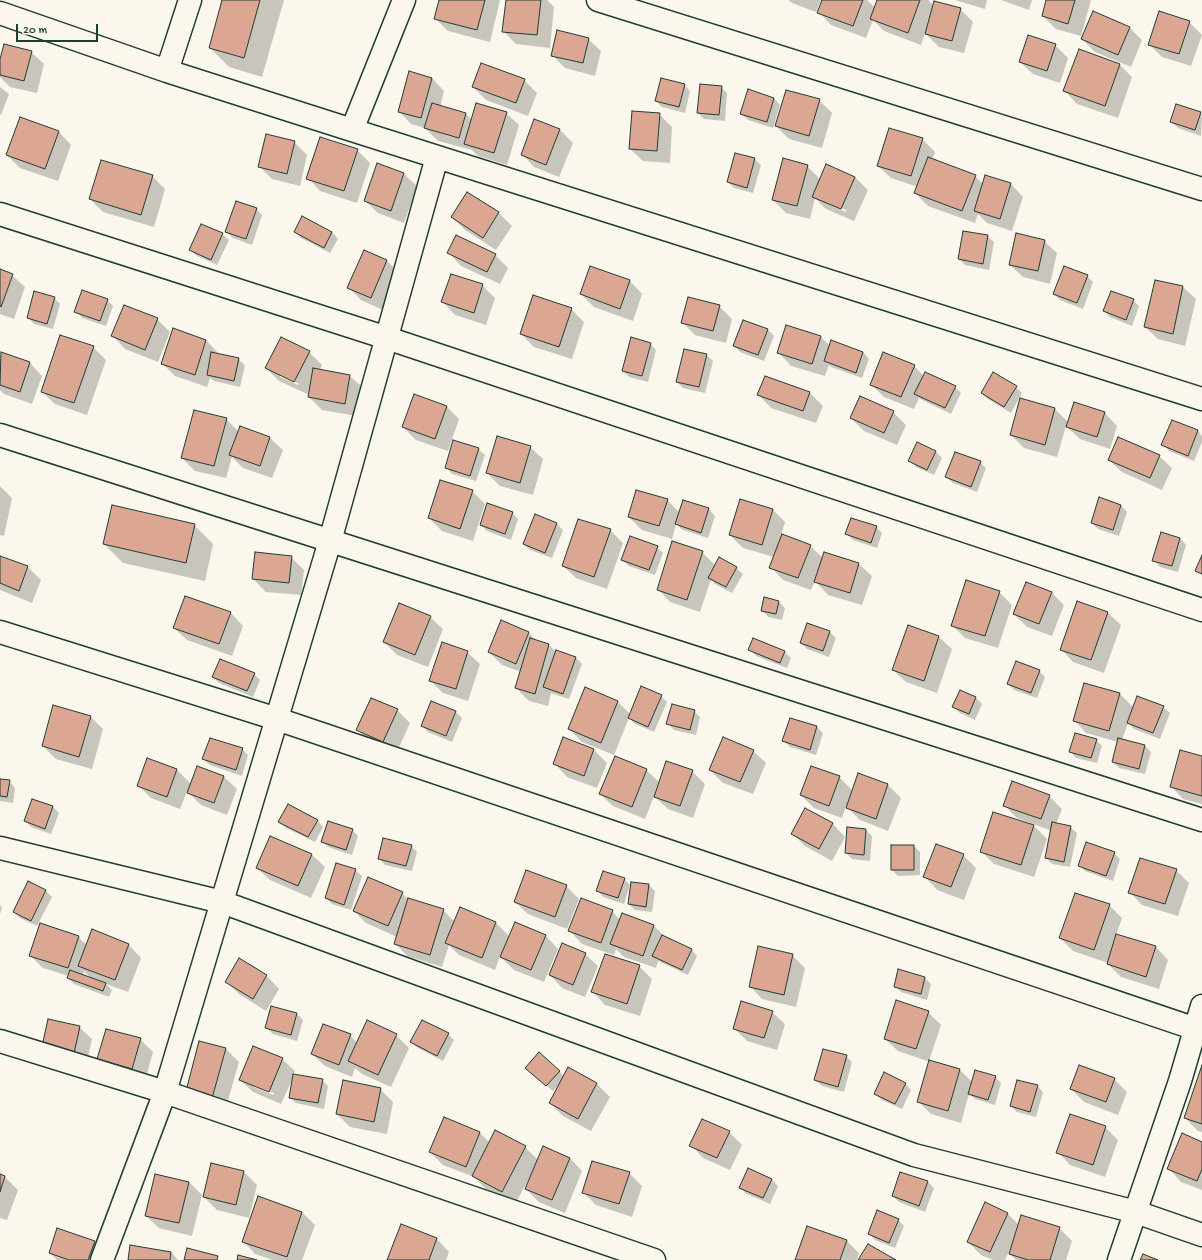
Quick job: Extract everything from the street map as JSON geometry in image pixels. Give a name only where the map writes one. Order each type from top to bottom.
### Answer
[{"type":"street","points":[[167,71],[190,0]]},
{"type":"street","points":[[352,130],[404,0]]},
{"type":"street","points":[[598,0],[1202,189]]},
{"type":"street","points":[[0,13],[167,71],[1202,399]]},
{"type":"street","points":[[102,1260],[165,1092],[330,541],[437,157]]},
{"type":"street","points":[[0,214],[387,338],[1202,610]]},
{"type":"street","points":[[0,435],[1202,820]]},
{"type":"street","points":[[0,632],[276,719],[1199,1030]]},
{"type":"street","points":[[0,848],[222,902],[914,1155],[1136,1212],[1202,1235]]},
{"type":"street","points":[[1119,1260],[1199,1030],[1202,1006]]},
{"type":"street","points":[[0,1041],[165,1092],[654,1260]]},
{"type":"building","points":[[222,0],[260,0],[244,58],[209,48]]},
{"type":"building","points":[[439,0],[485,0],[477,30],[434,19]]},
{"type":"building","points":[[506,0],[541,0],[537,35],[502,32]]},
{"type":"building","points":[[822,0],[863,0],[853,26],[817,13]]},
{"type":"building","points":[[877,0],[920,0],[908,33],[870,19]]},
{"type":"building","points":[[1046,0],[1075,0],[1068,24],[1042,16]]},
{"type":"building","points":[[934,1],[961,8],[952,41],[925,34]]},
{"type":"building","points":[[1093,11],[1130,27],[1118,55],[1081,39]]},
{"type":"building","points":[[1159,11],[1190,21],[1179,54],[1148,45]]},
{"type":"building","points":[[557,30],[589,38],[583,63],[551,56]]},
{"type":"building","points":[[1028,35],[1056,44],[1047,71],[1019,62]]},
{"type":"building","points":[[4,44],[32,51],[24,81],[0,75],[0,59]]},
{"type":"building","points":[[1079,49],[1120,64],[1105,106],[1063,91]]},
{"type":"building","points":[[481,63],[525,79],[516,103],[472,87]]},
{"type":"building","points":[[409,71],[432,78],[421,118],[398,112]]},
{"type":"building","points":[[661,78],[685,84],[679,107],[655,101]]},
{"type":"building","points":[[700,84],[722,86],[719,115],[697,113]]},
{"type":"building","points":[[748,89],[774,98],[767,122],[740,114]]},
{"type":"building","points":[[786,90],[820,99],[809,136],[775,126]]},
{"type":"building","points":[[432,103],[466,113],[459,138],[424,128]]},
{"type":"building","points":[[476,103],[507,112],[494,153],[464,144]]},
{"type":"building","points":[[1176,104],[1201,112],[1195,130],[1170,122]]},
{"type":"building","points":[[632,111],[660,113],[657,151],[629,149]]},
{"type":"building","points":[[20,117],[59,131],[45,169],[6,155]]},
{"type":"building","points":[[534,119],[560,129],[546,165],[521,155]]},
{"type":"building","points":[[889,128],[923,138],[911,176],[877,166]]},
{"type":"building","points":[[266,134],[295,141],[287,174],[258,167]]},
{"type":"building","points":[[320,137],[358,149],[344,191],[306,179]]},
{"type":"building","points":[[735,153],[755,158],[747,188],[727,182]]},
{"type":"building","points":[[928,157],[976,175],[962,211],[914,193]]},
{"type":"building","points":[[783,158],[808,165],[797,206],[772,200]]},
{"type":"building","points":[[101,160],[153,175],[141,215],[89,199]]},
{"type":"building","points":[[377,163],[404,173],[391,211],[364,201]]},
{"type":"building","points":[[826,164],[855,177],[841,209],[812,197]]},
{"type":"building","points":[[985,175],[1011,183],[1000,219],[974,211]]},
{"type":"building","points":[[467,192],[499,212],[483,238],[451,217]]},
{"type":"building","points":[[236,201],[257,208],[246,239],[225,232]]},
{"type":"building","points":[[302,216],[332,232],[324,248],[294,232]]},
{"type":"building","points":[[201,224],[223,233],[211,260],[189,250]]},
{"type":"building","points":[[963,231],[988,235],[983,264],[958,259]]},
{"type":"building","points":[[1016,233],[1045,240],[1038,271],[1009,265]]},
{"type":"building","points":[[456,235],[496,254],[487,272],[447,253]]},
{"type":"building","points":[[364,250],[387,260],[371,298],[347,288]]},
{"type":"building","points":[[590,266],[630,280],[620,309],[580,294]]},
{"type":"building","points":[[1064,266],[1088,275],[1077,303],[1053,294]]},
{"type":"building","points":[[0,269],[13,274],[1,307],[0,306]]},
{"type":"building","points":[[451,274],[483,284],[474,313],[441,302]]},
{"type":"building","points":[[1155,280],[1183,286],[1173,334],[1144,327]]},
{"type":"building","points":[[82,290],[108,299],[100,321],[74,312]]},
{"type":"building","points":[[34,291],[55,297],[47,324],[27,318]]},
{"type":"building","points":[[1111,291],[1134,299],[1126,320],[1103,311]]},
{"type":"building","points":[[533,295],[572,308],[559,347],[520,334]]},
{"type":"building","points":[[688,297],[720,305],[713,331],[681,323]]},
{"type":"building","points":[[124,305],[158,318],[145,350],[111,336]]},
{"type":"building","points":[[743,320],[768,329],[758,355],[733,346]]},
{"type":"building","points":[[786,325],[821,336],[812,364],[777,353]]},
{"type":"building","points":[[173,328],[206,340],[195,375],[161,364]]},
{"type":"building","points":[[60,335],[94,346],[74,403],[41,392]]},
{"type":"building","points":[[281,337],[310,351],[294,382],[265,368]]},
{"type":"building","points":[[631,337],[651,343],[642,376],[622,371]]},
{"type":"building","points":[[831,340],[863,352],[856,373],[824,361]]},
{"type":"building","points":[[684,349],[707,354],[699,387],[676,382]]},
{"type":"building","points":[[1,352],[30,362],[20,392],[0,385]]},
{"type":"building","points":[[211,352],[239,358],[234,381],[207,375]]},
{"type":"building","points":[[883,352],[915,365],[901,397],[870,385]]},
{"type":"building","points":[[313,368],[350,375],[345,404],[308,397]]},
{"type":"building","points":[[925,372],[956,386],[945,408],[914,394]]},
{"type":"building","points":[[993,372],[1017,386],[1004,407],[981,393]]},
{"type":"building","points":[[765,376],[810,392],[803,411],[757,395]]},
{"type":"building","points":[[414,394],[447,406],[435,439],[402,427]]},
{"type":"building","points":[[860,396],[894,411],[884,433],[850,418]]},
{"type":"building","points":[[1020,398],[1055,408],[1045,445],[1010,435]]},
{"type":"building","points":[[1074,402],[1105,412],[1097,437],[1066,427]]},
{"type":"building","points":[[194,410],[227,418],[214,466],[181,458]]},
{"type":"building","points":[[1172,420],[1198,430],[1188,456],[1161,445]]},
{"type":"building","points":[[240,426],[270,437],[260,466],[229,455]]},
{"type":"building","points":[[497,436],[531,446],[520,483],[486,473]]},
{"type":"building","points":[[1118,437],[1160,455],[1150,478],[1108,460]]},
{"type":"building","points":[[453,440],[479,448],[470,476],[445,468]]},
{"type":"building","points":[[917,442],[936,451],[927,470],[908,461]]},
{"type":"building","points":[[955,452],[981,461],[971,487],[945,477]]},
{"type":"building","points":[[440,480],[473,490],[460,529],[428,518]]},
{"type":"building","points":[[636,490],[668,499],[659,526],[628,517]]},
{"type":"building","points":[[1099,497],[1121,505],[1113,530],[1091,523]]},
{"type":"building","points":[[740,499],[773,509],[762,545],[729,535]]},
{"type":"building","points":[[683,500],[709,508],[701,533],[675,524]]},
{"type":"building","points":[[487,503],[513,512],[505,534],[480,525]]},
{"type":"building","points":[[112,505],[195,524],[186,563],[103,544]]},
{"type":"building","points":[[535,514],[557,523],[545,553],[523,544]]},
{"type":"building","points":[[851,518],[877,526],[871,543],[845,534]]},
{"type":"building","points":[[578,519],[611,529],[594,577],[562,566]]},
{"type":"building","points":[[1161,532],[1180,538],[1172,566],[1152,561]]},
{"type":"building","points":[[782,534],[811,545],[798,578],[769,568]]},
{"type":"building","points":[[630,536],[658,546],[649,570],[621,560]]},
{"type":"building","points":[[672,541],[703,551],[687,600],[657,590]]},
{"type":"building","points":[[255,552],[292,556],[289,583],[252,579]]},
{"type":"building","points":[[824,552],[859,563],[850,593],[814,582]]},
{"type":"building","points":[[1202,555],[1202,574],[1195,571]]},
{"type":"building","points":[[0,556],[28,566],[19,591],[0,583]]},
{"type":"building","points":[[719,557],[737,567],[726,587],[708,578]]},
{"type":"building","points":[[966,580],[1000,591],[985,636],[951,626]]},
{"type":"building","points":[[1026,582],[1052,592],[1039,624],[1013,614]]},
{"type":"building","points":[[185,596],[231,612],[219,644],[173,628]]},
{"type":"building","points":[[764,597],[779,601],[776,614],[761,611]]},
{"type":"building","points":[[1077,601],[1108,612],[1091,660],[1060,650]]},
{"type":"building","points":[[399,603],[431,616],[415,655],[383,642]]},
{"type":"building","points":[[501,620],[529,632],[516,664],[488,652]]},
{"type":"building","points":[[807,623],[830,631],[823,651],[800,643]]},
{"type":"building","points":[[908,625],[939,636],[924,681],[892,670]]},
{"type":"building","points":[[530,638],[549,644],[535,694],[515,688]]},
{"type":"building","points":[[753,638],[785,651],[780,663],[748,650]]},
{"type":"building","points":[[442,642],[468,651],[456,689],[429,681]]},
{"type":"building","points":[[556,650],[576,657],[563,694],[543,687]]},
{"type":"building","points":[[220,659],[255,673],[247,691],[212,677]]},
{"type":"building","points":[[1016,661],[1040,670],[1031,693],[1007,684]]},
{"type":"building","points":[[1084,683],[1120,693],[1109,731],[1073,721]]},
{"type":"building","points":[[641,686],[662,695],[648,727],[628,718]]},
{"type":"building","points":[[585,687],[618,701],[601,743],[568,729]]},
{"type":"building","points":[[960,690],[976,697],[969,714],[952,707]]},
{"type":"building","points":[[1137,696],[1164,706],[1153,733],[1127,723]]},
{"type":"building","points":[[371,698],[398,709],[383,742],[356,730]]},
{"type":"building","points":[[431,701],[456,711],[446,736],[421,726]]},
{"type":"building","points":[[672,704],[695,710],[690,730],[666,724]]},
{"type":"building","points":[[53,705],[91,716],[79,757],[42,746]]},
{"type":"building","points":[[790,718],[817,726],[810,750],[782,741]]},
{"type":"building","points":[[1075,733],[1097,739],[1091,758],[1069,752]]},
{"type":"building","points":[[563,737],[594,749],[584,776],[553,764]]},
{"type":"building","points":[[723,737],[754,750],[740,782],[709,770]]},
{"type":"building","points":[[210,738],[243,748],[236,770],[202,759]]},
{"type":"building","points":[[1118,738],[1145,745],[1139,769],[1112,762]]},
{"type":"building","points":[[1180,750],[1202,756],[1202,796],[1170,787]]},
{"type":"building","points":[[615,756],[647,769],[632,807],[599,794]]},
{"type":"building","points":[[147,758],[177,769],[167,797],[137,786]]},
{"type":"building","points":[[666,761],[693,770],[680,806],[654,797]]},
{"type":"building","points":[[197,766],[224,776],[214,803],[187,793]]},
{"type":"building","points":[[811,766],[840,776],[829,806],[800,795]]},
{"type":"building","points":[[858,773],[888,784],[876,819],[846,808]]},
{"type":"building","points":[[0,779],[10,780],[7,797],[0,796]]},
{"type":"building","points":[[1012,781],[1050,795],[1041,819],[1003,806]]},
{"type":"building","points":[[32,799],[53,806],[45,829],[24,821]]},
{"type":"building","points":[[288,804],[318,820],[308,837],[278,822]]},
{"type":"building","points":[[805,808],[833,823],[819,849],[791,834]]},
{"type":"building","points":[[993,812],[1034,825],[1021,865],[980,852]]},
{"type":"building","points":[[328,821],[353,829],[346,850],[321,842]]},
{"type":"building","points":[[1052,822],[1071,826],[1064,862],[1045,858]]},
{"type":"building","points":[[847,827],[866,829],[864,855],[845,853]]},
{"type":"building","points":[[270,836],[312,854],[298,886],[256,868]]},
{"type":"building","points":[[383,838],[412,845],[406,866],[378,859]]},
{"type":"building","points":[[1086,842],[1115,852],[1106,876],[1078,866]]},
{"type":"building","points":[[936,844],[964,854],[951,887],[923,877]]},
{"type":"building","points":[[891,845],[914,845],[914,870],[891,870]]},
{"type":"building","points":[[1140,858],[1177,869],[1165,904],[1128,893]]},
{"type":"building","points":[[336,863],[356,869],[344,905],[325,898]]},
{"type":"building","points":[[526,870],[567,885],[555,917],[514,902]]},
{"type":"building","points":[[603,871],[625,878],[618,898],[596,891]]},
{"type":"building","points":[[368,877],[403,892],[388,926],[353,911]]},
{"type":"building","points":[[28,881],[46,890],[31,921],[13,912]]},
{"type":"building","points":[[631,882],[649,884],[646,907],[628,904]]},
{"type":"building","points":[[1075,893],[1110,904],[1094,950],[1059,938]]},
{"type":"building","points":[[408,898],[444,909],[430,955],[394,944]]},
{"type":"building","points":[[581,898],[613,910],[601,943],[568,931]]},
{"type":"building","points":[[460,907],[496,922],[482,958],[445,943]]},
{"type":"building","points":[[622,913],[654,925],[643,956],[610,944]]},
{"type":"building","points":[[515,922],[546,935],[531,970],[500,957]]},
{"type":"building","points":[[40,923],[79,936],[68,968],[29,956]]},
{"type":"building","points":[[92,929],[129,944],[115,980],[78,966]]},
{"type":"building","points":[[1116,934],[1156,946],[1146,977],[1107,964]]},
{"type":"building","points":[[662,935],[692,949],[682,970],[652,956]]},
{"type":"building","points":[[562,943],[586,953],[573,985],[549,975]]},
{"type":"building","points":[[758,946],[793,954],[784,995],[749,987]]},
{"type":"building","points":[[605,954],[640,965],[627,1004],[591,992]]},
{"type":"building","points":[[239,958],[267,975],[253,999],[225,982]]},
{"type":"building","points":[[898,969],[925,977],[921,994],[894,987]]},
{"type":"building","points":[[70,970],[106,983],[103,991],[67,978]]},
{"type":"building","points":[[896,1000],[929,1011],[916,1049],[884,1039]]},
{"type":"building","points":[[741,1001],[773,1011],[764,1038],[733,1029]]},
{"type":"building","points":[[271,1006],[297,1013],[291,1035],[265,1028]]},
{"type":"building","points":[[48,1019],[80,1026],[73,1058],[41,1051]]},
{"type":"building","points":[[367,1020],[397,1034],[378,1075],[348,1061]]},
{"type":"building","points":[[422,1020],[449,1033],[437,1056],[410,1042]]},
{"type":"building","points":[[323,1024],[351,1034],[339,1065],[311,1054]]},
{"type":"building","points":[[106,1029],[141,1038],[132,1069],[97,1059]]},
{"type":"building","points":[[199,1041],[226,1048],[211,1102],[185,1095]]},
{"type":"building","points":[[253,1046],[283,1058],[269,1092],[239,1080]]},
{"type":"building","points":[[823,1049],[847,1055],[838,1087],[814,1080]]},
{"type":"building","points":[[539,1052],[560,1071],[546,1086],[525,1068]]},
{"type":"building","points":[[929,1060],[960,1069],[948,1111],[917,1102]]},
{"type":"building","points":[[1079,1065],[1115,1078],[1106,1102],[1070,1089]]},
{"type":"building","points":[[1202,1065],[1202,1124],[1184,1118]]},
{"type":"building","points":[[568,1067],[597,1083],[578,1119],[549,1103]]},
{"type":"building","points":[[975,1070],[996,1076],[988,1100],[968,1094]]},
{"type":"building","points":[[884,1072],[906,1083],[895,1104],[874,1094]]},
{"type":"building","points":[[293,1074],[323,1079],[318,1103],[289,1098]]},
{"type":"building","points":[[343,1080],[381,1088],[374,1122],[336,1114]]},
{"type":"building","points":[[1017,1080],[1038,1085],[1030,1112],[1010,1106]]},
{"type":"building","points":[[1070,1114],[1106,1126],[1093,1165],[1056,1153]]},
{"type":"building","points":[[444,1117],[480,1132],[466,1167],[429,1152]]},
{"type":"building","points":[[702,1119],[730,1131],[717,1158],[689,1146]]},
{"type":"building","points":[[495,1130],[526,1146],[502,1192],[472,1176]]},
{"type":"building","points":[[1182,1133],[1202,1142],[1202,1169],[1197,1181],[1167,1169]]},
{"type":"building","points":[[543,1146],[570,1158],[552,1200],[525,1189]]},
{"type":"building","points":[[592,1161],[630,1172],[619,1204],[582,1193]]},
{"type":"building","points":[[211,1163],[244,1171],[236,1205],[203,1197]]},
{"type":"building","points":[[748,1168],[772,1179],[763,1198],[739,1188]]},
{"type":"building","points":[[900,1172],[928,1181],[919,1206],[892,1196]]},
{"type":"building","points":[[0,1174],[5,1176],[0,1192]]},
{"type":"building","points":[[155,1174],[189,1182],[179,1223],[145,1216]]},
{"type":"building","points":[[258,1196],[302,1212],[287,1257],[242,1242]]},
{"type":"building","points":[[985,1202],[1008,1213],[990,1252],[967,1242]]},
{"type":"building","points":[[877,1210],[899,1219],[889,1243],[868,1234]]},
{"type":"building","points":[[1021,1215],[1060,1227],[1050,1260],[1028,1260],[1009,1254]]},
{"type":"building","points":[[401,1224],[437,1238],[429,1260],[387,1260]]},
{"type":"building","points":[[807,1226],[847,1240],[840,1260],[795,1260]]},
{"type":"building","points":[[57,1228],[95,1241],[88,1260],[69,1260],[49,1253]]},
{"type":"building","points":[[868,1244],[896,1260],[858,1260]]},
{"type":"building","points":[[130,1245],[171,1252],[170,1260],[128,1260]]},
{"type":"building","points":[[187,1248],[218,1256],[217,1260],[184,1260]]},
{"type":"building","points":[[1143,1254],[1158,1260],[1140,1260]]},
{"type":"building","points":[[238,1255],[257,1260],[237,1260]]}]
